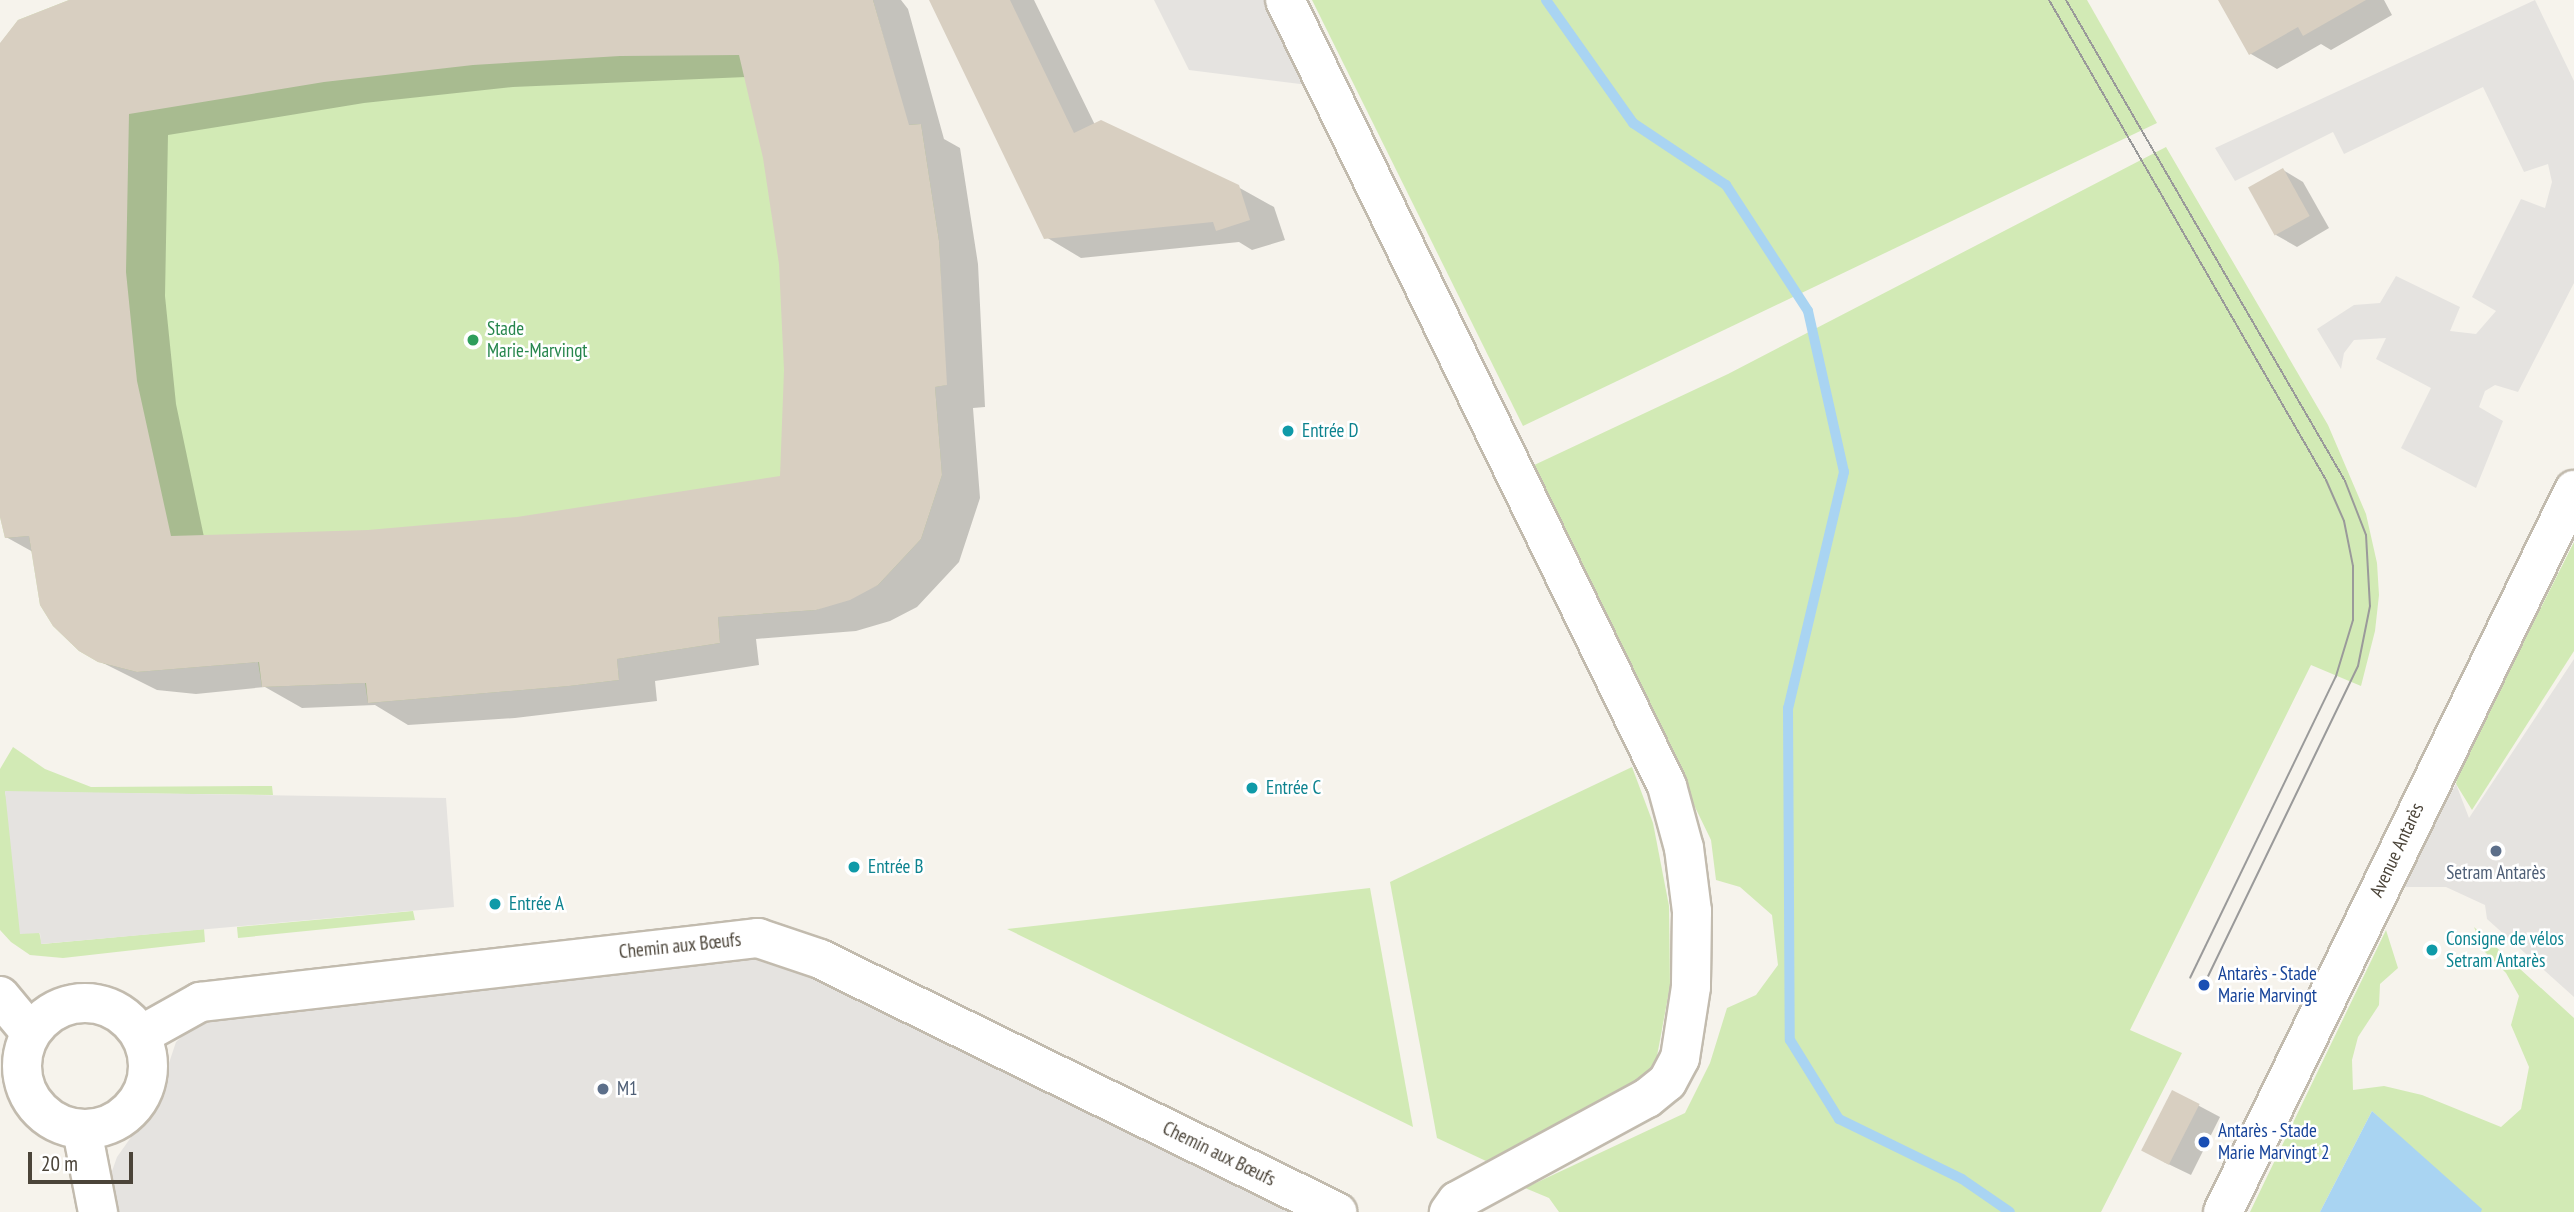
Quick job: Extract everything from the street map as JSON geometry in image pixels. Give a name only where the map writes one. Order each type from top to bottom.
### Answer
[{"type":"street","points":[[1285,0],[1667,786],[1686,861],[1692,911],[1691,987],[1680,1058],[1667,1082],[1647,1098],[1457,1201],[1449,1212]]},
{"type":"street","name":"Avenue Antarès","points":[[2223,1212],[2574,490]]},
{"type":"street","name":"Chemin aux Bœufs","points":[[141,1035],[200,1002],[758,938],[820,959],[1336,1212]]},
{"type":"street","points":[[0,996],[30,1032]]},
{"type":"street","points":[[86,1002],[118,1012],[141,1035],[148,1060],[145,1086],[132,1109],[110,1124],[82,1130],[58,1124],[37,1108],[23,1084],[22,1058],[30,1032],[55,1010],[86,1002]]},
{"type":"street","points":[[82,1130],[97,1212]]},
{"type":"green space","name":"Stade Marie-Marvingt","points":[[69,0],[873,0],[908,125],[921,124],[939,241],[946,385],[935,387],[942,475],[921,539],[878,585],[816,610],[718,617],[720,643],[617,659],[619,680],[368,703],[365,683],[262,687],[258,662],[137,672],[98,662],[79,651],[53,626],[40,605],[29,536],[5,538],[0,517],[0,44],[18,20]]},
{"type":"green space","points":[[1312,0],[2087,0],[2157,123],[1523,426]]},
{"type":"green space","points":[[2166,147],[2328,425],[2366,514],[2377,563],[2379,595],[2375,631],[2361,686],[2311,665],[2130,1030],[2182,1053],[2101,1212],[1559,1212],[1549,1198],[1525,1188],[1685,1113],[1710,1063],[1727,1008],[1756,995],[1778,965],[1772,915],[1740,887],[1716,880],[1711,840],[1530,467],[1728,374]]},
{"type":"green space","points":[[2574,542],[2574,651],[2472,810],[2456,784],[2459,770]]},
{"type":"green space","points":[[13,747],[45,769],[91,787],[272,786],[273,795],[5,792],[42,944],[204,929],[205,942],[63,958],[30,955],[11,942],[0,930],[0,769]]},
{"type":"green space","points":[[1632,767],[1653,823],[1669,906],[1670,986],[1655,1067],[1616,1099],[1486,1161],[1437,1138],[1390,882]]},
{"type":"green space","points":[[1370,888],[1413,1127],[1007,929]]},
{"type":"green space","points":[[413,911],[415,920],[238,938],[237,927]]},
{"type":"green space","points":[[2474,927],[2574,1018],[2574,1212],[2481,1212],[2372,1111],[2320,1212],[2250,1212],[2386,930],[2398,968],[2380,984],[2379,1005],[2358,1037],[2352,1060],[2353,1090],[2384,1086],[2422,1095],[2501,1127],[2521,1109],[2529,1067],[2511,1025],[2519,996],[2506,973],[2484,951]]},
{"type":"shaded area","points":[[1154,0],[1268,0],[1308,85],[1189,70]]},
{"type":"shaded area","points":[[2535,0],[2574,81],[2574,283],[2518,392],[2495,385],[2485,391],[2479,407],[2503,421],[2476,488],[2401,448],[2431,388],[2376,359],[2386,338],[2354,340],[2344,353],[2341,369],[2317,329],[2354,305],[2380,303],[2396,276],[2460,307],[2450,331],[2476,334],[2496,311],[2472,297],[2521,199],[2545,208],[2552,182],[2548,164],[2524,172],[2483,87],[2344,154],[2333,132],[2235,181],[2215,148]]},
{"type":"shaded area","name":"Setram Antarès","points":[[2574,659],[2574,997],[2487,919],[2485,905],[2446,887],[2398,887],[2456,784],[2469,818]]},
{"type":"shaded area","points":[[5,791],[446,798],[454,907],[41,944],[40,933],[20,934]]},
{"type":"shaded area","name":"M1","points":[[757,957],[789,964],[1297,1212],[117,1212],[111,1174],[117,1157],[156,1102],[176,1042],[203,1017]]},
{"type":"water","points":[[2372,1111],[2482,1209],[2481,1212],[2320,1212]]},
{"type":"building","points":[[69,0],[873,0],[909,125],[921,124],[939,241],[947,385],[935,387],[942,475],[921,539],[878,585],[850,600],[816,610],[718,617],[720,643],[617,659],[619,680],[368,703],[366,683],[262,687],[259,662],[137,672],[98,662],[79,651],[53,626],[40,605],[29,536],[5,538],[0,517],[0,43],[18,20]],"holes":[[[739,55],[763,158],[779,264],[784,370],[780,476],[517,517],[368,530],[171,536],[137,381],[126,272],[129,114],[324,82],[473,65],[620,56]]]},
{"type":"building","points":[[929,0],[1010,0],[1074,133],[1101,120],[1239,185],[1250,220],[1216,231],[1213,222],[1044,239]]},
{"type":"building","points":[[2218,0],[2366,0],[2303,36],[2298,27],[2249,55]]},
{"type":"building","points":[[2283,168],[2310,216],[2275,235],[2248,187]]},
{"type":"building","points":[[2172,1090],[2200,1104],[2169,1165],[2141,1151]]},
{"type":"waterway","points":[[1546,0],[1633,123],[1726,185],[1808,311],[1844,472],[1788,708],[1790,1040],[1839,1119],[1962,1179],[2010,1212]]},
{"type":"tram line","points":[[2049,0],[2326,480],[2344,521],[2353,566],[2353,620],[2336,676],[2190,978]]},
{"type":"tram line","points":[[2066,0],[2345,481],[2366,535],[2370,606],[2358,666],[2204,985]]},
{"type":"place","name":"Stade Marie-Marvingt","points":[[473,340]]},
{"type":"place","name":"Entrée D","points":[[1288,431]]},
{"type":"place","name":"Entrée C","points":[[1252,788]]},
{"type":"place","name":"Setram Antarès","points":[[2496,851]]},
{"type":"place","name":"Entrée B","points":[[854,867]]},
{"type":"place","name":"Entrée A","points":[[495,904]]},
{"type":"place","name":"Consigne de vélos Setram Antarès","points":[[2432,950]]},
{"type":"place","name":"Antarès - Stade Marie Marvingt","points":[[2204,985]]},
{"type":"place","name":"M1","points":[[603,1089]]},
{"type":"place","name":"Antarès - Stade Marie Marvingt 2","points":[[2204,1142]]}]
